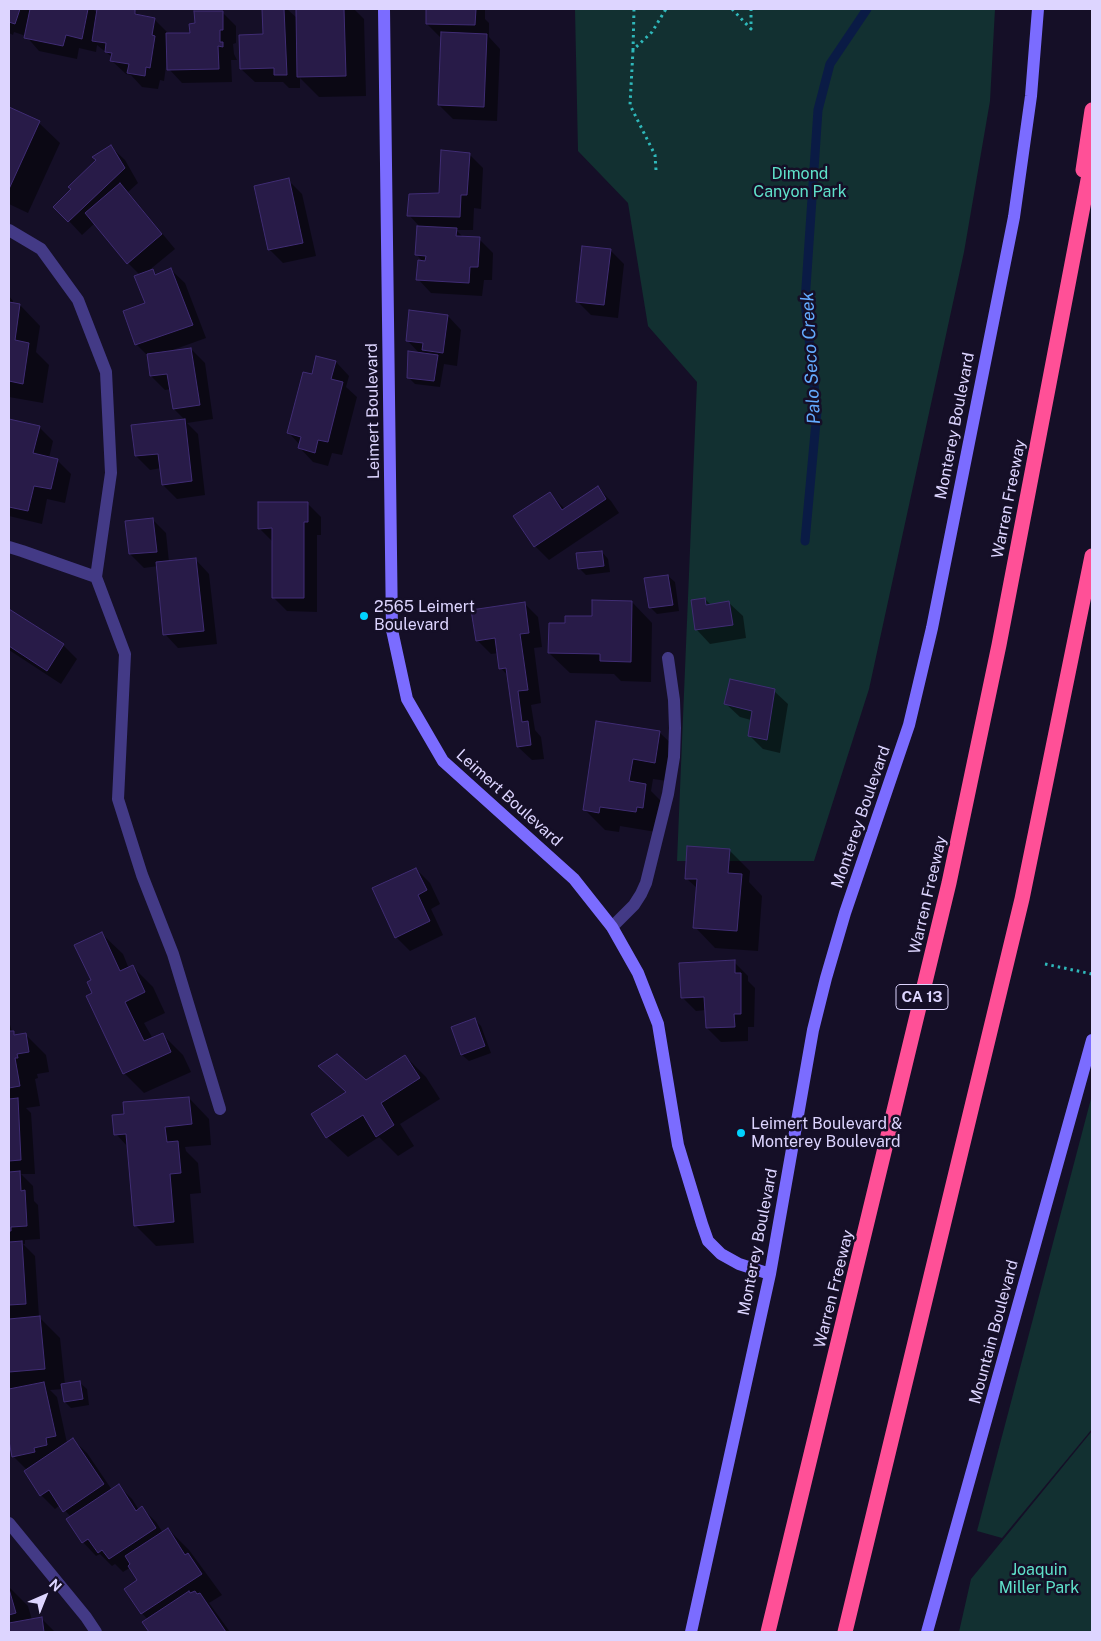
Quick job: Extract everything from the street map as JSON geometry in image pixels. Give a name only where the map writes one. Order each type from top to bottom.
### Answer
[{"type":"highway","points":[[1054,358],[1092,110]]},
{"type":"highway","name":"Warren Freeway","points":[[768,1632],[949,883],[999,645],[1092,160]]},
{"type":"highway","points":[[845,1632],[1022,899],[1092,556]]},
{"type":"street","name":"Leimert Boulevard","points":[[384,9],[392,630],[407,699],[443,761],[574,879],[612,927],[638,973],[658,1024],[678,1144],[708,1241],[721,1254],[739,1264],[770,1274]]},
{"type":"street","name":"Monterey Boulevard","points":[[691,1632],[770,1274],[813,1030],[845,913],[909,725],[928,647],[1014,217],[1031,96],[1038,9]]},
{"type":"street","points":[[9,230],[41,249],[78,300],[106,372],[111,473],[96,577],[125,654],[118,799],[142,875],[173,954],[220,1110]]},
{"type":"street","points":[[9,547],[96,577]]},
{"type":"street","points":[[612,927],[634,905],[641,894],[646,882],[668,794],[674,757],[675,728],[674,700],[668,658]]},
{"type":"street","name":"Mountain Boulevard","points":[[928,1632],[1092,1040]]},
{"type":"street","points":[[9,1523],[86,1617],[96,1632]]},
{"type":"path","points":[[634,9],[634,50],[630,105],[655,155],[656,170]]},
{"type":"path","points":[[634,50],[652,32],[666,9]]},
{"type":"path","points":[[732,9],[752,29],[751,9]]},
{"type":"path","points":[[1045,964],[1092,974]]},
{"type":"green space","name":"Dimond Canyon Park","points":[[575,9],[995,9],[990,101],[964,252],[869,689],[814,861],[677,861],[697,382],[648,326],[628,203],[578,151]]},
{"type":"green space","points":[[1092,1095],[1092,1429],[1002,1538],[977,1531]]},
{"type":"green space","name":"Joaquin Miller Park","points":[[1092,1431],[1092,1632],[959,1632],[971,1579]]},
{"type":"building","points":[[9,9],[20,9],[15,24],[9,22]]},
{"type":"building","points":[[30,9],[88,9],[82,39],[66,35],[63,46],[24,38]]},
{"type":"building","points":[[97,9],[135,9],[135,14],[155,18],[152,35],[155,36],[150,68],[146,67],[145,76],[127,73],[129,64],[110,61],[112,53],[105,52],[106,43],[92,41]]},
{"type":"building","points":[[262,9],[284,9],[287,75],[274,75],[274,68],[240,69],[239,35],[263,34]]},
{"type":"building","points":[[296,9],[344,9],[346,76],[297,77]]},
{"type":"building","points":[[426,9],[476,9],[475,25],[426,24]]},
{"type":"building","points":[[194,11],[223,11],[223,30],[220,30],[220,42],[223,42],[223,47],[218,46],[219,69],[167,70],[166,33],[190,33],[189,24],[195,23]]},
{"type":"building","points":[[441,32],[487,34],[484,107],[438,105]]},
{"type":"building","points":[[9,107],[40,121],[9,189]]},
{"type":"building","points":[[111,145],[125,168],[68,222],[53,207],[71,189],[68,187],[96,160],[92,157]]},
{"type":"building","points":[[441,150],[470,153],[467,195],[461,195],[460,217],[407,216],[409,194],[439,193]]},
{"type":"building","points":[[289,178],[303,243],[268,250],[254,186]]},
{"type":"building","points":[[120,183],[162,234],[127,264],[85,213]]},
{"type":"building","points":[[417,226],[457,228],[456,236],[480,237],[478,267],[470,267],[469,283],[416,280],[418,260],[425,261],[426,256],[415,255]]},
{"type":"building","points":[[582,246],[611,249],[604,305],[576,302]]},
{"type":"building","points":[[171,268],[193,325],[135,345],[123,311],[145,303],[134,276],[153,269],[155,275]]},
{"type":"building","points":[[9,302],[20,304],[15,340],[29,343],[23,384],[9,381]]},
{"type":"building","points":[[409,310],[448,315],[443,353],[422,350],[423,343],[406,341]]},
{"type":"building","points":[[191,348],[200,405],[173,409],[167,374],[150,376],[147,354]]},
{"type":"building","points":[[408,351],[438,355],[434,381],[407,378]]},
{"type":"building","points":[[316,356],[336,361],[331,379],[343,382],[328,442],[318,440],[315,453],[298,448],[301,437],[287,433],[303,372],[312,374]]},
{"type":"building","points":[[9,419],[40,426],[33,453],[58,459],[51,489],[34,486],[28,511],[9,507]]},
{"type":"building","points":[[185,419],[192,481],[162,485],[158,454],[135,456],[131,425]]},
{"type":"building","points":[[598,486],[606,499],[534,547],[513,516],[550,492],[562,510]]},
{"type":"building","points":[[258,502],[308,502],[308,522],[304,522],[304,598],[272,598],[272,528],[258,529]]},
{"type":"building","points":[[153,518],[157,552],[129,554],[125,521]]},
{"type":"building","points":[[602,551],[604,566],[578,569],[576,553]]},
{"type":"building","points":[[196,558],[204,631],[163,635],[156,562]]},
{"type":"building","points":[[668,575],[673,605],[649,608],[644,578]]},
{"type":"building","points":[[705,598],[706,605],[729,601],[733,625],[695,630],[691,600]]},
{"type":"building","points":[[592,600],[632,601],[631,662],[600,661],[600,654],[548,653],[549,623],[565,623],[565,616],[592,616]]},
{"type":"building","points":[[525,602],[529,633],[520,634],[528,690],[518,691],[522,722],[528,721],[531,745],[517,747],[506,668],[499,669],[495,638],[476,641],[471,610]]},
{"type":"building","points":[[9,609],[64,644],[47,671],[9,646]]},
{"type":"building","points":[[730,679],[775,689],[767,740],[748,736],[752,711],[724,704]]},
{"type":"building","points":[[596,721],[660,731],[655,763],[633,759],[629,781],[646,784],[643,808],[637,807],[636,812],[600,807],[599,813],[583,810]]},
{"type":"building","points":[[687,846],[730,849],[728,873],[742,874],[737,931],[693,928],[697,879],[685,879]]},
{"type":"building","points":[[416,868],[427,890],[418,895],[430,921],[395,938],[372,888]]},
{"type":"building","points":[[102,932],[120,971],[133,965],[145,992],[125,1002],[144,1041],[163,1033],[171,1052],[123,1074],[86,996],[92,993],[87,982],[91,980],[74,945]]},
{"type":"building","points":[[735,960],[735,973],[741,973],[741,1014],[734,1014],[735,1027],[706,1028],[704,997],[681,998],[679,963]]},
{"type":"building","points":[[475,1018],[485,1046],[461,1055],[451,1027]]},
{"type":"building","points":[[9,1031],[14,1031],[14,1035],[26,1033],[29,1052],[17,1054],[18,1058],[15,1058],[20,1086],[9,1088]]},
{"type":"building","points":[[337,1054],[366,1080],[405,1055],[420,1078],[381,1103],[394,1125],[376,1137],[363,1115],[326,1138],[311,1114],[346,1092],[318,1066]]},
{"type":"building","points":[[189,1097],[192,1124],[165,1127],[167,1142],[178,1141],[181,1173],[170,1174],[174,1222],[134,1226],[126,1134],[114,1135],[112,1115],[124,1114],[123,1102]]},
{"type":"building","points":[[18,1098],[21,1160],[9,1161],[9,1099]]},
{"type":"building","points":[[20,1171],[21,1191],[25,1190],[27,1226],[11,1227],[11,1231],[9,1231],[9,1172]]},
{"type":"building","points":[[22,1241],[26,1304],[9,1305],[9,1242]]},
{"type":"building","points":[[40,1316],[45,1369],[9,1372],[9,1319]]},
{"type":"building","points":[[80,1381],[83,1399],[64,1402],[61,1384]]},
{"type":"building","points":[[44,1382],[56,1436],[46,1438],[47,1445],[34,1448],[35,1452],[12,1457],[9,1441],[9,1389]]},
{"type":"building","points":[[73,1438],[104,1484],[63,1512],[49,1490],[40,1496],[24,1471]]},
{"type":"building","points":[[119,1484],[136,1511],[142,1506],[156,1528],[109,1559],[102,1550],[98,1553],[88,1539],[82,1543],[66,1519]]},
{"type":"building","points":[[168,1528],[185,1555],[188,1553],[202,1574],[141,1614],[124,1589],[137,1580],[128,1566],[130,1564],[125,1556]]},
{"type":"building","points":[[9,1589],[16,1613],[9,1615]]},
{"type":"building","points":[[189,1591],[190,1593],[195,1591],[197,1594],[200,1593],[226,1632],[149,1632],[142,1622]]},
{"type":"building","points":[[42,1617],[44,1632],[9,1632],[9,1623]]},
{"type":"waterway","name":"Palo Seco Creek","points":[[805,541],[817,411],[805,302],[818,110],[830,64],[867,9]]},
{"type":"place","name":"2565 Leimert Boulevard","points":[[364,616]]},
{"type":"place","name":"Leimert Boulevard & Monterey Boulevard","points":[[741,1133]]}]
